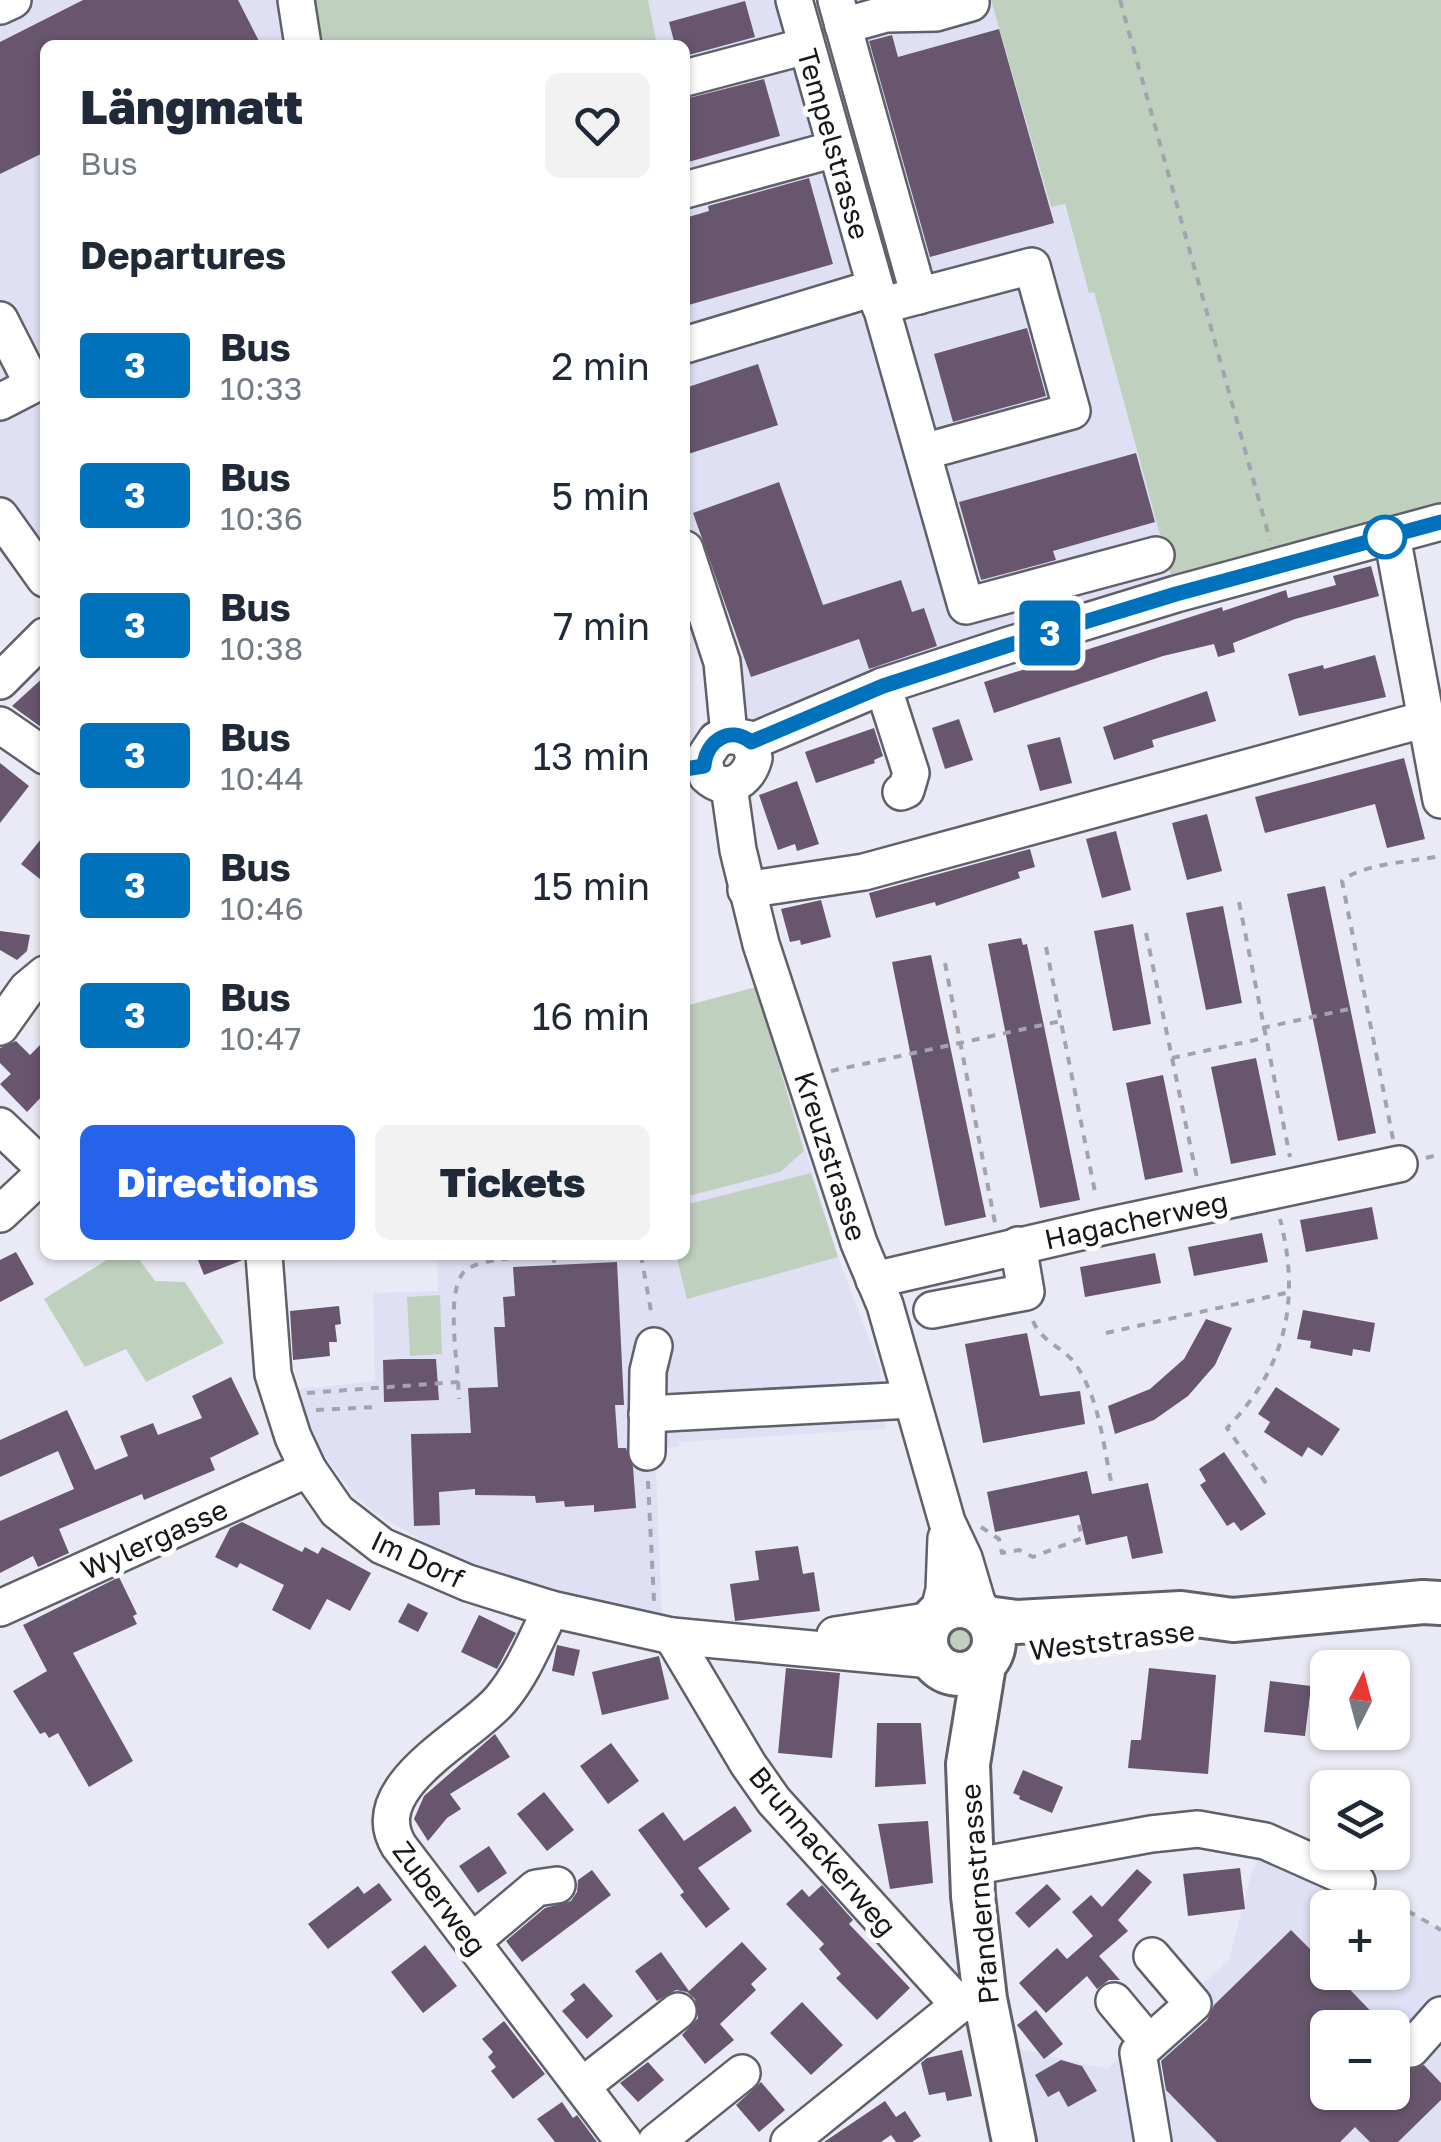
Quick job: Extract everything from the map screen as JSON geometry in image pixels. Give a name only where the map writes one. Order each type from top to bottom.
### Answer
[{"type":"main road","name":"Weststrasse","points":[[961,1640],[1013,1651],[1185,1636],[1232,1620],[1435,1600]]},
{"type":"main road","name":"Pfandernstrasse","points":[[961,1640],[953,1694],[968,1764],[972,2002],[1014,2142]]},
{"type":"street","points":[[0,6],[13,0]]},
{"type":"street","points":[[296,0],[303,40]]},
{"type":"street","name":"Tempelstrasse","points":[[794,0],[966,606],[1156,555]]},
{"type":"street","points":[[919,296],[840,13],[936,13],[971,4]]},
{"type":"street","points":[[690,77],[806,46]]},
{"type":"street","points":[[690,189],[835,149]]},
{"type":"street","points":[[690,344],[877,297],[919,296],[1032,266],[1072,411],[925,459]]},
{"type":"street","points":[[0,320],[33,385],[0,402]]},
{"type":"street","points":[[0,516],[40,572]]},
{"type":"street","points":[[740,738],[883,686],[1176,594],[1441,522]]},
{"type":"street","points":[[1392,536],[1441,800]]},
{"type":"street","points":[[692,590],[697,627],[726,684],[740,738],[754,758],[749,774],[706,774]]},
{"type":"street","points":[[0,681],[40,641]]},
{"type":"street","points":[[883,686],[911,773],[906,790],[901,792]]},
{"type":"street","points":[[746,890],[864,872],[1426,719]]},
{"type":"street","points":[[0,725],[40,753]]},
{"type":"street","name":"Kreuzstrasse","points":[[706,774],[786,1021],[885,1305],[911,1400],[960,1522],[964,1558],[961,1640]]},
{"type":"street","points":[[20,1015],[40,982]]},
{"type":"street","points":[[0,1126],[40,1165]]},
{"type":"street","name":"Hagacherweg","points":[[874,1280],[1202,1205],[1288,1202],[1399,1164]]},
{"type":"street","points":[[0,1214],[40,1175]]},
{"type":"street","points":[[932,1310],[1026,1292],[1009,1248]]},
{"type":"street","name":"Im Dorf","points":[[264,1260],[272,1374],[307,1437],[337,1510],[382,1546],[468,1584],[551,1609],[773,1643],[961,1640]]},
{"type":"street","points":[[647,1452],[648,1370],[654,1346]]},
{"type":"street","points":[[647,1414],[911,1400]]},
{"type":"street","name":"Wylergasse","points":[[0,1608],[307,1437]]},
{"type":"street","name":"Zuberweg","points":[[551,1609],[504,1696],[427,1761],[408,1783],[391,1812],[391,1833],[624,2142]]},
{"type":"street","name":"Brunnackerweg","points":[[663,1626],[774,1801],[972,2002]]},
{"type":"street","points":[[972,1867],[1198,1829],[1265,1841],[1357,1882]]},
{"type":"street","points":[[376,1870],[391,1833]]},
{"type":"street","points":[[472,1941],[544,1879]]},
{"type":"street","points":[[1152,1956],[1193,2004],[1138,2053],[1153,2142]]},
{"type":"street","points":[[1114,2001],[1150,2042]]},
{"type":"street","points":[[789,2142],[972,2002]]},
{"type":"street","points":[[582,2086],[678,2012]]},
{"type":"street","points":[[1412,2049],[1441,2015]]},
{"type":"street","points":[[656,2142],[742,2073]]},
{"type":"path","points":[[1120,0],[1278,567]]},
{"type":"path","points":[[1399,1164],[1342,881],[1350,874],[1441,856]]},
{"type":"path","points":[[1239,902],[1288,1202],[1290,1292],[1279,1351],[1267,1377],[1250,1404],[1227,1428],[1266,1482]]},
{"type":"path","points":[[1146,933],[1202,1205]]},
{"type":"path","points":[[1046,947],[1102,1227]]},
{"type":"path","points":[[945,963],[1009,1248]]},
{"type":"path","points":[[1262,1028],[1349,1009]]},
{"type":"path","points":[[817,1074],[1061,1021]]},
{"type":"path","points":[[1172,1058],[1264,1038]]},
{"type":"path","points":[[459,1399],[454,1297],[460,1274],[470,1266],[503,1260]]},
{"type":"path","points":[[554,1260],[554,1265]]},
{"type":"path","points":[[642,1260],[654,1346]]},
{"type":"path","points":[[1026,1292],[1030,1316],[1039,1335],[1073,1360],[1092,1390],[1112,1486]]},
{"type":"path","points":[[1106,1333],[1290,1292]]},
{"type":"path","points":[[290,1395],[458,1382]]},
{"type":"path","points":[[307,1437],[376,1407]]},
{"type":"path","points":[[647,1452],[663,1626]]},
{"type":"path","points":[[960,1522],[999,1539],[1002,1553],[1019,1550],[1033,1558],[1082,1538],[1079,1526]]},
{"type":"path","points":[[1357,1882],[1441,1930]]},
{"type":"shaded area","points":[[0,0],[306,0],[313,40],[40,40],[40,582],[0,540]]},
{"type":"shaded area","points":[[648,0],[991,0],[1051,206],[1064,204],[1089,292],[1094,292],[1176,594],[751,742],[690,578],[690,40],[656,40]]},
{"type":"shaded area","points":[[756,987],[838,1257],[880,1368],[885,1429],[679,1442],[679,1447],[655,1448],[662,1616],[581,1598],[478,1566],[445,1554],[375,1513],[353,1494],[314,1442],[291,1390],[375,1381],[373,1293],[438,1291],[437,1260],[690,1260],[690,1005]]},
{"type":"shaded area","points":[[1265,1841],[1310,1861],[1310,1870],[1330,1870],[1371,1890],[1310,1890],[1310,1990],[1410,1990],[1410,1912],[1441,1930],[1441,2142],[1014,2142],[993,2043],[1107,2069],[1229,1960],[1250,1878]]},
{"type":"green space","points":[[306,0],[648,0],[656,40],[313,40]]},
{"type":"green space","points":[[991,0],[1441,0],[1441,522],[1176,594],[1094,292],[1089,293],[1065,204],[1051,207]]},
{"type":"green space","points":[[756,987],[804,1151],[780,1172],[690,1196],[690,1005]]},
{"type":"green space","points":[[811,1173],[838,1257],[687,1299],[677,1260],[690,1260],[690,1204]]},
{"type":"green space","points":[[107,1260],[140,1260],[155,1281],[185,1282],[224,1343],[146,1382],[126,1349],[85,1367],[44,1299]]},
{"type":"green space","points":[[440,1295],[442,1354],[410,1356],[407,1297]]},
{"type":"green space","points":[[956,1622],[968,1623],[979,1638],[974,1650],[964,1657],[954,1657],[943,1645],[943,1633]]},
{"type":"building","points":[[83,0],[238,0],[258,40],[40,40],[40,154],[0,174],[0,42]]},
{"type":"building","points":[[745,1],[755,37],[690,55],[690,40],[674,40],[669,22]]},
{"type":"building","points":[[999,29],[1054,223],[930,257],[869,41],[892,35],[898,57]]},
{"type":"building","points":[[764,79],[780,136],[690,162],[690,98]]},
{"type":"building","points":[[809,178],[833,264],[690,305],[690,217],[709,211],[708,206]]},
{"type":"building","points":[[1027,328],[1046,396],[953,422],[934,354]]},
{"type":"building","points":[[758,364],[778,425],[690,453],[690,386]]},
{"type":"building","points":[[1136,453],[1155,522],[1053,551],[1056,560],[981,580],[959,502]]},
{"type":"building","points":[[779,482],[823,605],[901,580],[912,612],[924,608],[937,646],[869,669],[859,639],[751,677],[693,513]]},
{"type":"building","points":[[1371,566],[1379,596],[1295,619],[1233,643],[1235,652],[1218,657],[1214,644],[1163,656],[994,713],[984,682],[1222,607],[1223,611],[1286,590],[1288,598],[1336,585],[1333,576]]},
{"type":"building","points":[[1375,655],[1386,697],[1299,716],[1288,674]]},
{"type":"building","points":[[40,681],[40,726],[12,706]]},
{"type":"building","points":[[1207,691],[1216,721],[1152,740],[1154,747],[1114,760],[1103,727]]},
{"type":"building","points":[[959,719],[973,760],[945,769],[932,728]]},
{"type":"building","points":[[874,728],[883,756],[875,763],[816,783],[805,752]]},
{"type":"building","points":[[1060,737],[1072,783],[1040,791],[1027,745]]},
{"type":"building","points":[[1404,758],[1425,839],[1387,848],[1375,804],[1265,833],[1255,797]]},
{"type":"building","points":[[0,763],[29,786],[0,823]]},
{"type":"building","points":[[797,781],[819,844],[797,851],[795,844],[778,850],[759,795]]},
{"type":"building","points":[[1207,814],[1222,871],[1187,880],[1172,823]]},
{"type":"building","points":[[1116,831],[1131,890],[1102,898],[1086,839]]},
{"type":"building","points":[[40,840],[40,879],[21,864]]},
{"type":"building","points":[[1030,849],[1035,867],[1018,872],[1020,878],[936,906],[935,902],[876,918],[869,893]]},
{"type":"building","points":[[1325,886],[1376,1133],[1338,1141],[1287,894]]},
{"type":"building","points":[[821,900],[831,937],[801,945],[800,940],[790,942],[781,909]]},
{"type":"building","points":[[1223,906],[1242,1003],[1206,1010],[1186,913]]},
{"type":"building","points":[[1133,924],[1151,1024],[1113,1031],[1094,931]]},
{"type":"building","points":[[0,931],[30,935],[27,951],[17,960],[0,950]]},
{"type":"building","points":[[1021,938],[1023,945],[1027,944],[1080,1200],[1040,1208],[988,944]]},
{"type":"building","points":[[931,955],[986,1217],[945,1226],[892,962]]},
{"type":"building","points":[[16,1041],[30,1055],[40,1045],[40,1098],[27,1112],[0,1084],[11,1074],[0,1063],[0,1048]]},
{"type":"building","points":[[1256,1058],[1276,1155],[1231,1164],[1211,1067]]},
{"type":"building","points":[[1163,1075],[1183,1172],[1145,1180],[1126,1083]]},
{"type":"building","points":[[1372,1207],[1378,1239],[1306,1252],[1300,1220]]},
{"type":"building","points":[[1262,1233],[1268,1262],[1194,1276],[1188,1247]]},
{"type":"building","points":[[16,1252],[34,1284],[0,1302],[0,1260]]},
{"type":"building","points":[[1155,1253],[1161,1283],[1085,1297],[1080,1267]]},
{"type":"building","points":[[198,1260],[243,1260],[204,1275]]},
{"type":"building","points":[[617,1262],[624,1405],[615,1405],[618,1448],[626,1448],[633,1467],[636,1508],[594,1512],[594,1505],[565,1507],[564,1501],[536,1503],[535,1496],[475,1495],[475,1489],[439,1492],[440,1525],[414,1526],[411,1434],[471,1433],[468,1388],[498,1387],[494,1327],[505,1327],[503,1297],[515,1296],[513,1267]]},
{"type":"building","points":[[339,1306],[341,1324],[335,1325],[337,1342],[329,1342],[330,1356],[293,1360],[290,1311]]},
{"type":"building","points":[[1303,1310],[1375,1323],[1370,1352],[1353,1349],[1352,1356],[1310,1348],[1311,1341],[1297,1339]]},
{"type":"building","points":[[1206,1319],[1232,1328],[1215,1365],[1188,1396],[1154,1420],[1115,1434],[1108,1406],[1150,1389],[1184,1359]]},
{"type":"building","points":[[1027,1333],[1040,1396],[1080,1391],[1085,1424],[983,1443],[965,1344]]},
{"type":"building","points":[[436,1359],[439,1400],[384,1402],[383,1360]]},
{"type":"building","points":[[231,1377],[259,1434],[210,1458],[215,1470],[144,1500],[142,1494],[59,1529],[69,1553],[38,1567],[33,1556],[0,1573],[0,1521],[74,1489],[58,1451],[0,1477],[0,1440],[67,1410],[95,1470],[128,1456],[120,1436],[153,1423],[158,1435],[202,1418],[192,1396]]},
{"type":"building","points":[[1276,1387],[1340,1429],[1322,1456],[1308,1447],[1302,1457],[1264,1432],[1270,1422],[1258,1414]]},
{"type":"building","points":[[1224,1452],[1266,1514],[1241,1531],[1234,1522],[1227,1526],[1200,1485],[1206,1481],[1199,1469]]},
{"type":"building","points":[[1087,1471],[1092,1494],[1148,1483],[1163,1553],[1132,1559],[1127,1536],[1086,1545],[1079,1515],[995,1532],[987,1492]]},
{"type":"building","points":[[242,1522],[302,1552],[305,1547],[318,1554],[322,1547],[371,1573],[350,1611],[327,1599],[310,1630],[272,1610],[284,1585],[240,1563],[237,1568],[215,1557],[230,1528]]},
{"type":"building","points":[[798,1546],[803,1574],[814,1572],[820,1611],[735,1621],[730,1584],[759,1580],[755,1551]]},
{"type":"building","points":[[119,1577],[137,1614],[133,1616],[137,1624],[73,1653],[133,1761],[89,1787],[58,1733],[49,1738],[45,1732],[40,1734],[13,1691],[47,1671],[23,1625]]},
{"type":"building","points":[[408,1603],[428,1613],[418,1632],[398,1622]]},
{"type":"building","points":[[479,1615],[516,1633],[497,1669],[461,1652]]},
{"type":"building","points":[[557,1645],[580,1650],[574,1676],[552,1671]]},
{"type":"building","points":[[659,1656],[669,1699],[602,1715],[592,1672]]},
{"type":"building","points":[[786,1668],[840,1673],[832,1758],[778,1753]]},
{"type":"building","points":[[1149,1668],[1216,1675],[1208,1774],[1128,1768],[1131,1740],[1141,1740]]},
{"type":"building","points":[[1270,1681],[1310,1686],[1305,1736],[1264,1732]]},
{"type":"building","points":[[877,1723],[921,1723],[926,1784],[875,1787]]},
{"type":"building","points":[[495,1734],[510,1757],[450,1794],[461,1809],[447,1818],[428,1841],[414,1819],[424,1796]]},
{"type":"building","points":[[611,1743],[639,1781],[608,1804],[580,1766]]},
{"type":"building","points":[[1023,1770],[1063,1787],[1052,1813],[1013,1793]]},
{"type":"building","points":[[544,1792],[574,1830],[547,1851],[517,1814]]},
{"type":"building","points":[[735,1806],[752,1831],[698,1868],[730,1909],[706,1928],[638,1830],[663,1812],[684,1841]]},
{"type":"building","points":[[928,1821],[933,1883],[890,1889],[878,1824]]},
{"type":"building","points":[[489,1846],[507,1873],[478,1893],[459,1866]]},
{"type":"building","points":[[1240,1868],[1245,1909],[1188,1916],[1183,1874]]},
{"type":"building","points":[[1137,1869],[1152,1882],[1118,1920],[1128,1931],[1099,1956],[1120,1980],[1109,1980],[1097,1989],[1087,1976],[1046,2013],[1019,1983],[1057,1948],[1067,1959],[1093,1936],[1072,1912],[1091,1895],[1102,1907]]},
{"type":"building","points":[[592,1870],[611,1895],[522,1962],[506,1941],[545,1908],[571,1901],[578,1880]]},
{"type":"building","points":[[379,1883],[392,1900],[328,1949],[308,1924],[358,1886],[364,1894]]},
{"type":"building","points":[[1047,1884],[1061,1899],[1029,1928],[1015,1913]]},
{"type":"building","points":[[822,1885],[853,1920],[849,1924],[910,1988],[877,2020],[836,1978],[841,1974],[819,1949],[824,1944],[786,1904],[802,1889],[809,1897]]},
{"type":"building","points":[[1291,1930],[1310,1949],[1310,1990],[1350,1990],[1370,2010],[1310,2010],[1310,2110],[1410,2110],[1410,2069],[1424,2065],[1441,2083],[1441,2100],[1398,2142],[1370,2142],[1355,2127],[1340,2142],[1217,2142],[1166,2090],[1161,2061],[1207,2020],[1214,2005]]},
{"type":"building","points":[[742,1942],[767,1969],[751,1984],[756,1990],[720,2024],[734,2040],[705,2064],[682,2035],[698,2018],[695,1999],[676,1990],[657,2001],[635,1971],[661,1952],[689,1991]]},
{"type":"building","points":[[425,1945],[457,1986],[423,2013],[391,1972]]},
{"type":"building","points":[[584,1983],[613,2016],[587,2039],[562,2011],[575,2000],[570,1994]]},
{"type":"building","points":[[802,2002],[843,2045],[811,2075],[770,2033]]},
{"type":"building","points":[[1036,2010],[1063,2044],[1044,2059],[1017,2025]]},
{"type":"building","points":[[504,2021],[545,2074],[513,2099],[491,2071],[496,2067],[488,2057],[493,2052],[482,2039]]},
{"type":"building","points":[[962,2050],[972,2096],[947,2101],[945,2092],[929,2095],[921,2063]]},
{"type":"building","points":[[1061,2060],[1082,2066],[1097,2091],[1068,2107],[1059,2091],[1048,2097],[1035,2075]]},
{"type":"building","points":[[648,2062],[664,2080],[638,2102],[620,2083]]},
{"type":"building","points":[[761,2082],[785,2110],[759,2132],[736,2105]]},
{"type":"building","points":[[885,2101],[896,2117],[905,2111],[921,2136],[912,2142],[896,2142],[891,2135],[881,2142],[824,2142]]},
{"type":"building","points":[[562,2102],[597,2142],[555,2142],[537,2119]]},
{"type":"bus line","name":"3","points":[[690,768],[704,766],[711,746],[729,734],[751,742],[883,686],[1006,646],[1176,594],[1441,522]]}]
